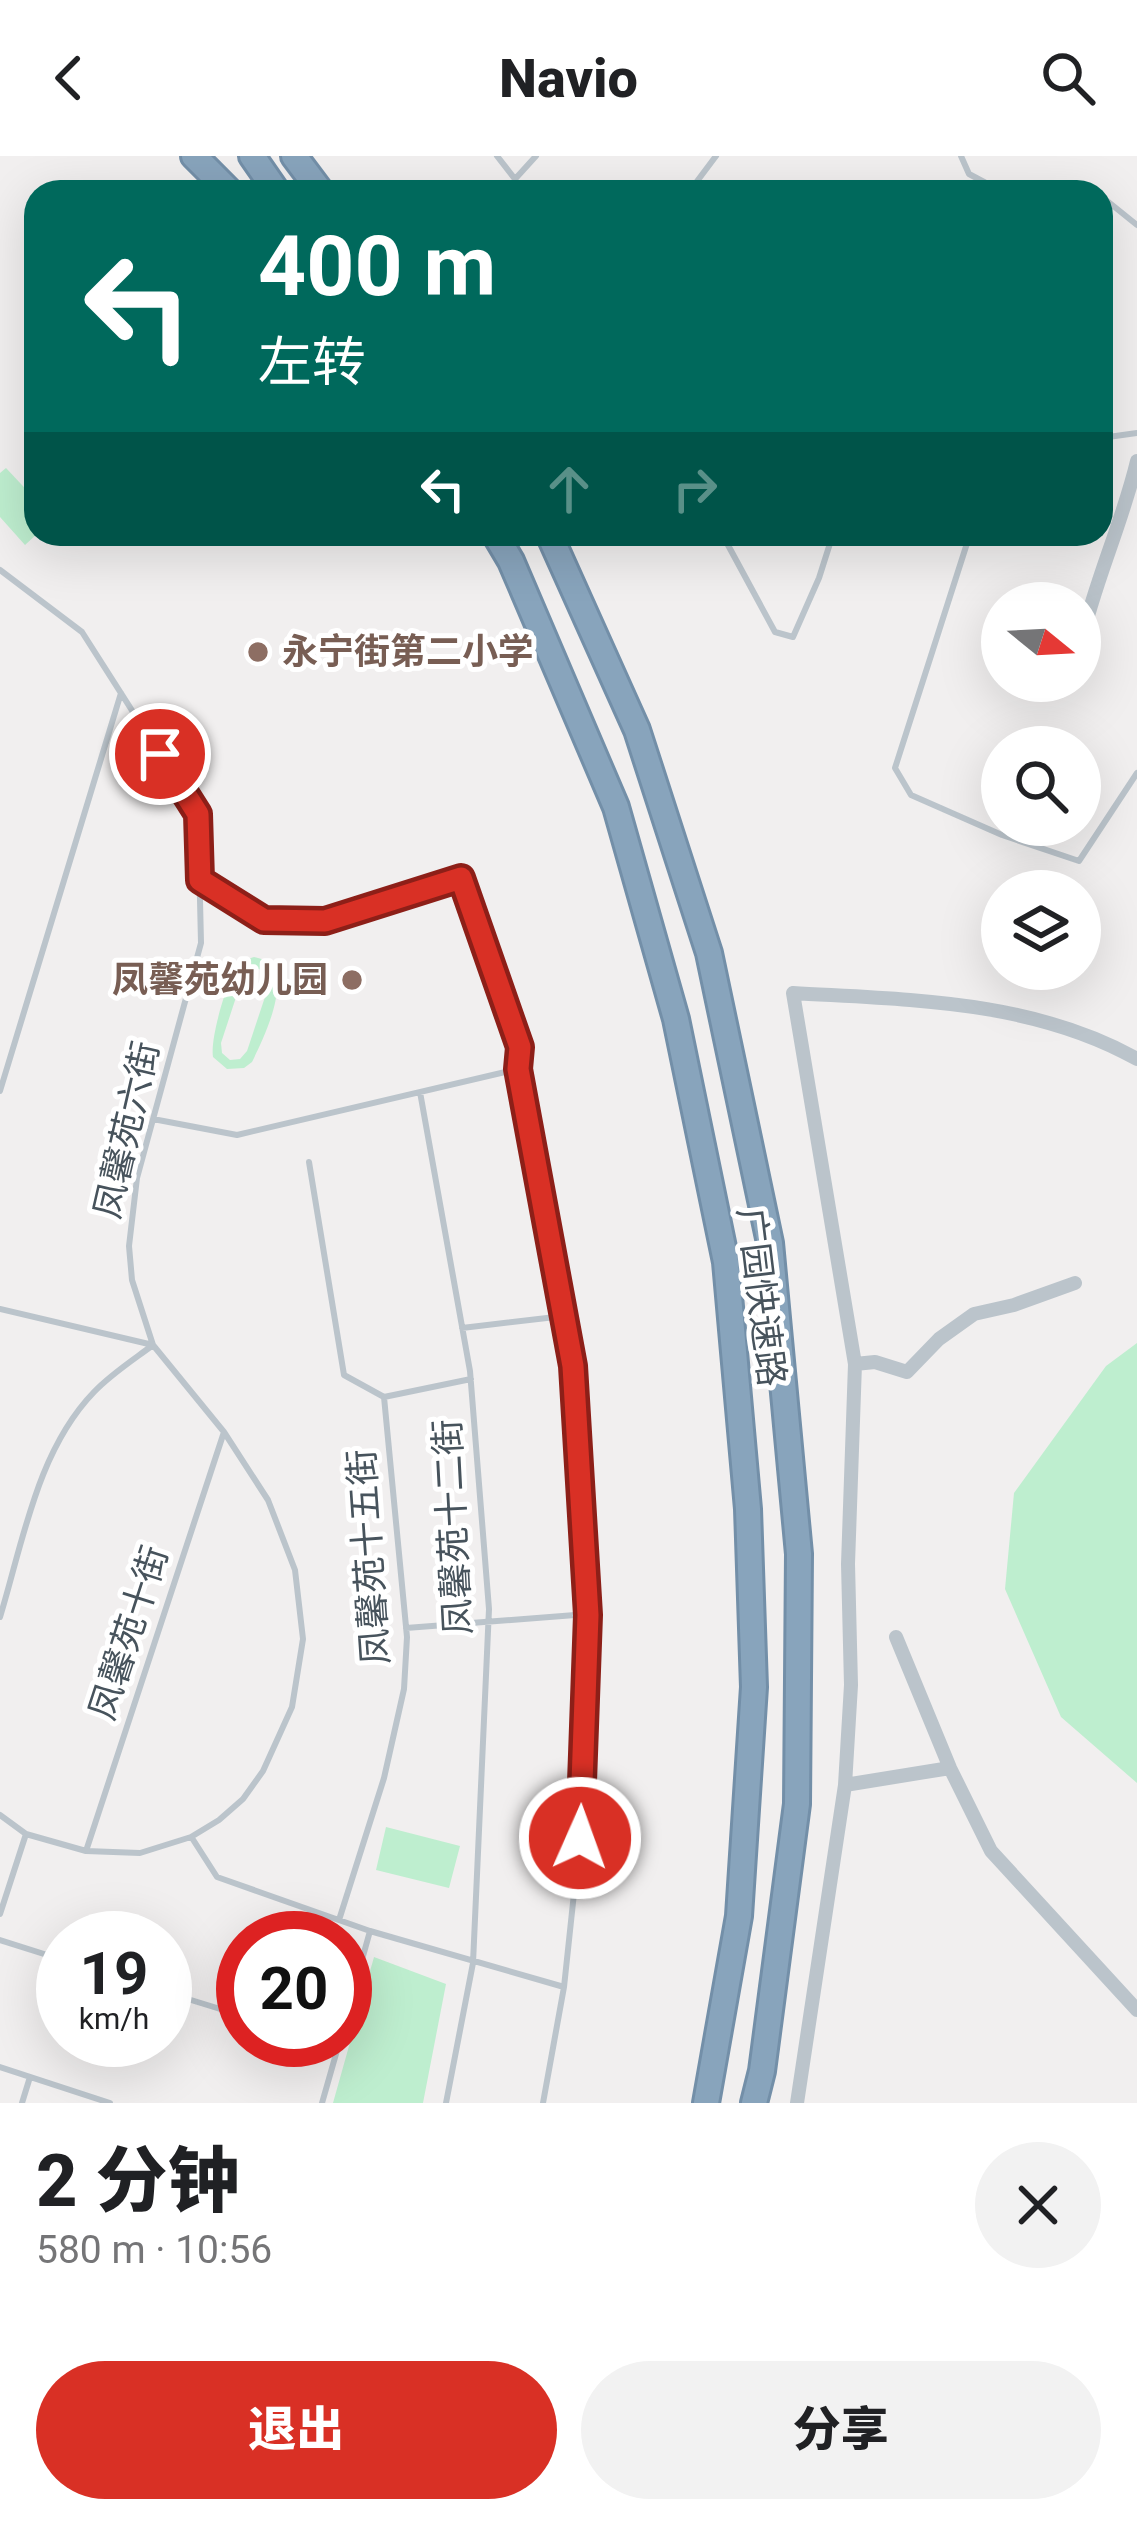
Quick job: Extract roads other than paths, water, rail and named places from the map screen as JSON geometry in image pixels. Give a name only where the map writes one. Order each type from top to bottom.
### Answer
[{"type":"highway","points":[[194,156],[218,180]]},
{"type":"highway","points":[[293,156],[312,180]]},
{"type":"highway","name":"广园快速路","points":[[502,546],[616,807],[676,1019],[726,1262],[748,1509],[754,1687],[739,1916],[706,2103]]},
{"type":"highway","name":"广园快速路","points":[[554,546],[637,730],[709,953],[770,1244],[799,1554],[798,1781],[755,2103]]},
{"type":"street","points":[[1113,539],[1137,461]]},
{"type":"street","points":[[1097,582],[1110,546]]},
{"type":"street","points":[[797,2103],[845,1785],[851,1685],[848,1564],[855,1364],[793,993],[944,1002],[1025,1016],[1111,1045],[1137,1059]]},
{"type":"street","points":[[855,1364],[875,1362],[907,1372],[939,1339],[974,1314],[1075,1283]]},
{"type":"street","points":[[896,1637],[991,1852],[1137,2010]]},
{"type":"street","points":[[845,1785],[950,1768]]},
{"type":"lane","points":[[497,156],[515,178],[536,156]]},
{"type":"lane","points":[[962,156],[969,174],[980,180]]},
{"type":"lane","points":[[1113,206],[1137,225]]},
{"type":"lane","points":[[728,546],[775,632],[793,638],[829,546]]},
{"type":"lane","points":[[966,546],[895,768],[911,796],[1002,836],[1079,862],[1137,773]]},
{"type":"lane","name":"凤馨苑六街","points":[[0,569],[82,632],[198,814],[201,943],[130,1211],[132,1280],[153,1345],[258,1482],[295,1570],[303,1639],[292,1707],[263,1771],[231,1810],[191,1838]]},
{"type":"lane","points":[[0,1091],[121,693]]},
{"type":"lane","points":[[200,880],[264,920],[325,921],[461,878],[520,1047],[518,1069],[573,1366],[588,1615],[580,1838],[564,1987],[543,2103]]},
{"type":"lane","points":[[153,1119],[237,1135],[518,1069]]},
{"type":"lane","name":"凤馨苑十二街","points":[[420,1092],[471,1379],[488,1622],[472,1963],[446,2103]]},
{"type":"lane","points":[[309,1162],[344,1376],[384,1396],[471,1379]]},
{"type":"lane","points":[[0,1309],[153,1345]]},
{"type":"lane","points":[[463,1328],[564,1316]]},
{"type":"lane","points":[[0,1617],[45,1471],[61,1436],[95,1390],[153,1345]]},
{"type":"lane","name":"凤馨苑十五街","points":[[342,1911],[384,1778],[404,1689],[406,1628],[384,1396]]},
{"type":"lane","name":"凤馨苑十街","points":[[86,1851],[224,1432]]},
{"type":"lane","points":[[406,1628],[588,1615]]},
{"type":"lane","points":[[0,1815],[26,1834],[86,1851],[140,1853],[191,1838],[218,1877],[314,1911]]},
{"type":"lane","points":[[0,1914],[26,1834]]},
{"type":"lane","points":[[372,1932],[564,1987]]},
{"type":"lane","points":[[0,1940],[36,1951]]},
{"type":"lane","points":[[0,2067],[110,2103]]},
{"type":"lane","points":[[322,2103],[332,2067]]},
{"type":"lane","points":[[22,2103],[30,2077]]},
{"type":"place","name":"永宁街第二小学","points":[[258,652]]},
{"type":"place","name":"凤馨苑幼儿园","points":[[352,980]]}]
